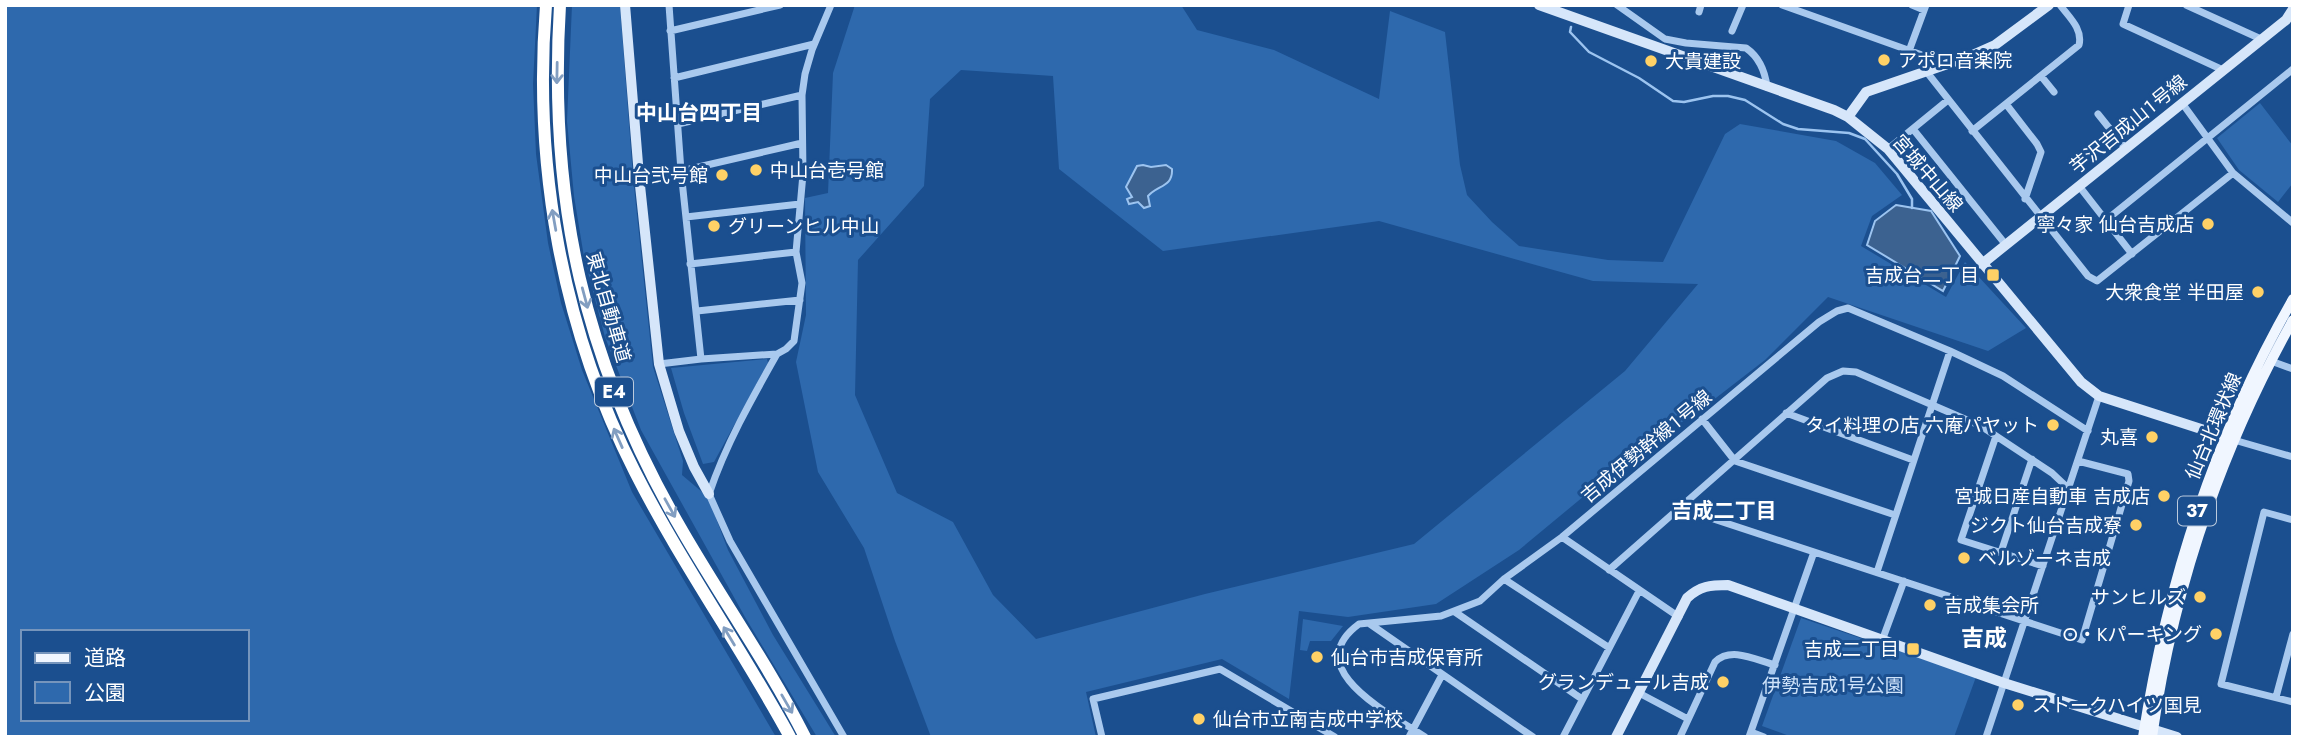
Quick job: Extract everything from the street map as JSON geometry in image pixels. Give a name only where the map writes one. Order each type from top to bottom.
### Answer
[{"type":"highway","name":"東北自動車道","points":[[546,5],[543,96],[548,183],[563,270],[589,363],[619,440],[652,506],[790,737]]},
{"type":"highway","name":"東北自動車道","points":[[560,5],[557,100],[562,182],[578,272],[602,359],[633,436],[670,508],[805,737]]},
{"type":"main road","name":"仙台北環状線","points":[[2148,733],[2184,581],[2229,438],[2293,299]]},
{"type":"main road","name":"仙台北環状線","points":[[2229,438],[2293,320]]},
{"type":"street","points":[[625,5],[639,176],[659,364],[679,431],[730,541],[844,737]]},
{"type":"street","points":[[669,5],[681,171],[701,359]]},
{"type":"street","points":[[670,31],[780,5]]},
{"type":"street","points":[[659,364],[777,354],[793,341],[802,283],[796,252],[803,174],[802,95],[814,44],[831,5]]},
{"type":"street","name":"宮城中山線","points":[[1539,5],[1848,117],[1888,149],[2081,382],[2099,396],[2229,438]]},
{"type":"street","points":[[1617,5],[1665,39],[1746,48],[1762,66],[1768,87]]},
{"type":"street","points":[[1732,31],[1743,5]]},
{"type":"street","points":[[1782,5],[1922,55],[1948,100],[1972,131],[2088,276],[2097,281],[2233,173]]},
{"type":"street","points":[[1909,51],[1925,8],[1912,5]]},
{"type":"street","points":[[1848,117],[1866,92],[1995,45],[2049,5]]},
{"type":"street","points":[[1972,131],[2079,44],[2079,31],[2060,5]]},
{"type":"street","points":[[2129,5],[2123,24],[2223,70]]},
{"type":"street","points":[[2186,5],[2261,39]]},
{"type":"street","name":"芋沢吉成山１号線","points":[[1982,264],[2261,39],[2289,22],[2293,9]]},
{"type":"street","points":[[674,78],[814,44]]},
{"type":"street","points":[[2105,221],[2293,69]]},
{"type":"street","points":[[2041,76],[2054,92]]},
{"type":"street","points":[[678,124],[802,95]]},
{"type":"street","points":[[1888,149],[1948,100]]},
{"type":"street","points":[[2182,103],[2233,173],[2293,223]]},
{"type":"street","points":[[2006,104],[2041,152],[2025,199]]},
{"type":"street","points":[[2098,114],[2126,149]]},
{"type":"street","points":[[1913,129],[2006,245]]},
{"type":"street","points":[[639,176],[681,171],[802,143]]},
{"type":"street","points":[[2079,186],[2132,254]]},
{"type":"street","points":[[686,217],[800,204]]},
{"type":"street","points":[[690,264],[796,252]]},
{"type":"street","points":[[697,311],[800,300]]},
{"type":"street","name":"吉成伊勢幹線１号線","points":[[1425,737],[1352,686],[1338,659],[1339,645],[1349,631],[1359,624],[1441,616],[1480,601],[1504,579],[1562,537],[1819,322],[1837,311],[1848,309],[2003,376],[2088,431]]},
{"type":"street","points":[[1877,572],[1950,351]]},
{"type":"street","points":[[709,494],[723,454],[777,354]]},
{"type":"street","points":[[2271,361],[2293,369]]},
{"type":"street","points":[[1609,570],[1830,375],[1843,371],[1856,372],[1981,426],[2052,473],[2069,489]]},
{"type":"street","points":[[1986,737],[2099,396]]},
{"type":"street","points":[[1786,413],[1913,460]]},
{"type":"street","points":[[1702,419],[1735,461],[1895,515]]},
{"type":"street","points":[[1996,436],[1961,540],[2043,566]]},
{"type":"street","points":[[2229,438],[2293,457]]},
{"type":"street","points":[[2001,552],[2032,459]]},
{"type":"street","points":[[1680,508],[2082,640],[2129,481],[2128,474],[2078,461]]},
{"type":"street","points":[[2293,520],[2264,512],[2221,684],[2293,702]]},
{"type":"street","points":[[1562,537],[1679,617]]},
{"type":"street","points":[[1764,737],[1750,734],[1814,552]]},
{"type":"street","points":[[1504,579],[1608,647]]},
{"type":"street","points":[[1882,638],[1905,581]]},
{"type":"street","points":[[1616,737],[1687,598],[1697,589],[1710,584],[1728,585],[2148,733],[2177,737]]},
{"type":"street","points":[[1563,737],[1639,591]]},
{"type":"street","points":[[1455,612],[1582,699]]},
{"type":"street","points":[[1370,624],[1533,737]]},
{"type":"street","points":[[2276,697],[2293,634]]},
{"type":"street","points":[[1680,737],[1715,662],[1722,656],[1732,653],[1774,665]]},
{"type":"street","points":[[1102,737],[1093,699],[1220,669],[1335,737]]},
{"type":"street","points":[[1409,737],[1442,675]]},
{"type":"street","points":[[1639,693],[1688,719]]},
{"type":"green space","points":[[5,5],[537,5],[533,84],[536,154],[548,243],[561,303],[582,370],[632,492],[776,737],[5,737]]},
{"type":"green space","points":[[572,5],[620,5],[633,177],[653,367],[683,461],[682,475],[708,497],[728,550],[773,635],[836,737],[817,737],[745,617],[641,430],[605,337],[584,257],[574,196],[567,121]]},
{"type":"green space","points":[[855,5],[1181,5],[1197,30],[1274,50],[1379,99],[1390,11],[1445,32],[1460,165],[1467,195],[1519,246],[1608,260],[1663,262],[1725,134],[1740,124],[1836,141],[1875,163],[1902,195],[1872,216],[1861,246],[1946,297],[1965,262],[2026,328],[1988,351],[1828,297],[1765,360],[1690,418],[1660,433],[1519,550],[1436,604],[1348,617],[1299,611],[1289,699],[1222,659],[1086,692],[1096,737],[931,737],[864,548],[818,472],[796,362],[806,315],[805,198],[828,193],[833,73]],"holes":[[[961,70],[1053,76],[1059,169],[1163,251],[1379,221],[1593,281],[1698,284],[1625,371],[1414,544],[1205,594],[1036,639],[993,595],[953,522],[897,493],[855,395],[858,260],[924,186],[930,99]]]},
{"type":"green space","points":[[2260,103],[2293,146],[2293,183],[2278,202],[2239,170],[2217,138]]},
{"type":"green space","points":[[767,359],[768,363],[714,462],[703,464],[671,368]]},
{"type":"green space","name":"伊勢吉成1号公園","points":[[1801,618],[1976,677],[1954,737],[1792,737],[1762,726]]},
{"type":"green space","points":[[1303,619],[1343,626],[1331,641],[1310,641],[1307,651],[1300,650]]},
{"type":"shaded area","points":[[1166,165],[1172,169],[1170,179],[1148,196],[1150,206],[1144,208],[1138,202],[1129,204],[1127,199],[1132,197],[1126,187],[1137,166]]},
{"type":"shaded area","points":[[1896,205],[1931,211],[1960,256],[1943,291],[1867,245],[1875,221]]},
{"type":"waterway","points":[[1571,27],[1570,32],[1589,52],[1639,78],[1673,101],[1728,96],[1745,100],[1783,124],[1798,129],[1849,133],[1865,139],[1897,174],[1912,199],[1912,208]]},
{"type":"place","name":"アポロ音楽院","points":[[1884,60]]},
{"type":"place","name":"大貴建設","points":[[1651,61]]},
{"type":"place","name":"中山台壱号館","points":[[756,170]]},
{"type":"place","name":"中山台弐号館","points":[[722,175]]},
{"type":"place","name":"寧々家 仙台吉成店","points":[[2208,224]]},
{"type":"place","name":"グリーンヒル中山","points":[[714,226]]},
{"type":"place","name":"吉成台二丁目","points":[[1993,275]]},
{"type":"place","name":"大衆食堂 半田屋","points":[[2258,292]]},
{"type":"place","name":"タイ料理の店 六庵パヤット","points":[[2053,425]]},
{"type":"place","name":"丸喜","points":[[2152,437]]},
{"type":"place","name":"宮城日産自動車 吉成店","points":[[2164,496]]},
{"type":"place","name":"ジクト仙台吉成寮","points":[[2136,525]]},
{"type":"place","name":"ベルゾーネ吉成","points":[[1964,558]]},
{"type":"place","name":"サンヒルズ","points":[[2200,597]]},
{"type":"place","name":"吉成集会所","points":[[1930,605]]},
{"type":"place","name":"O・Kパーキング","points":[[2216,634]]},
{"type":"place","name":"吉成二丁目","points":[[1913,649]]},
{"type":"place","name":"仙台市吉成保育所","points":[[1317,657]]},
{"type":"place","name":"グランデュール吉成","points":[[1723,682]]},
{"type":"place","name":"ストークハイツ国見","points":[[2018,705]]},
{"type":"place","name":"仙台市立南吉成中学校","points":[[1199,719]]},
{"type":"district","name":"中山台四丁目","points":[[699,113]]},
{"type":"district","name":"吉成二丁目","points":[[1724,511]]},
{"type":"district","name":"吉成","points":[[1984,638]]}]
